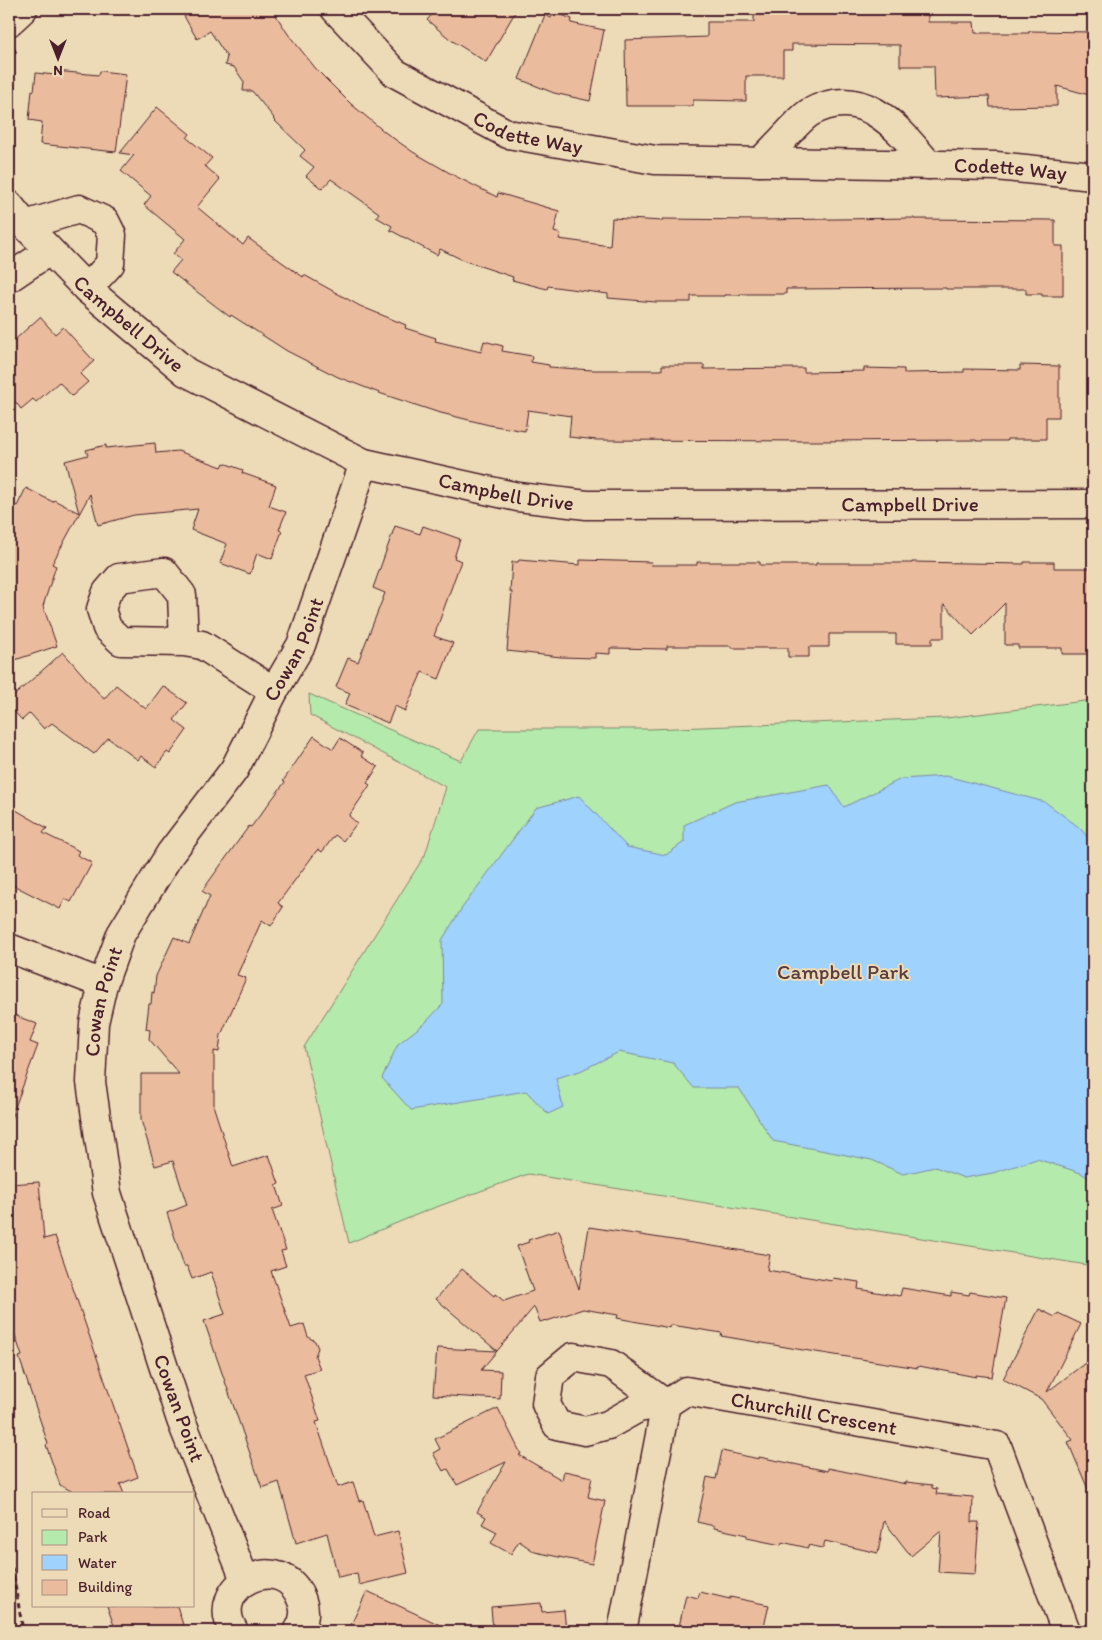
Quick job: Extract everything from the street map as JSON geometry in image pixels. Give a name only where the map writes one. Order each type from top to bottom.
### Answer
[{"type":"street","points":[[9,22],[23,9]]},
{"type":"street","name":"Codette Way","points":[[335,9],[394,73],[508,134],[655,160],[996,166],[1093,176]]},
{"type":"street","name":"Codette Way","points":[[760,162],[808,114],[830,105],[845,104],[866,107],[889,121],[929,165]]},
{"type":"street","points":[[17,215],[79,208],[105,221],[112,235],[110,264],[87,289]]},
{"type":"street","name":"Campbell Drive","points":[[17,215],[87,289],[186,372],[364,463],[518,497],[587,505],[1093,504]]},
{"type":"street","points":[[9,278],[50,251]]},
{"type":"street","name":"Cowan Point","points":[[245,1580],[181,1420],[107,1193],[91,1082],[94,1023],[104,984],[121,934],[170,854],[234,770],[274,691],[300,645],[364,463]]},
{"type":"street","points":[[184,642],[202,645],[274,691]]},
{"type":"street","points":[[9,948],[104,984]]},
{"type":"street","name":"Churchill Crescent","points":[[622,1631],[666,1404],[686,1391],[997,1446],[1066,1631]]},
{"type":"street","points":[[234,1631],[228,1613],[230,1600],[236,1589],[245,1580],[256,1575],[268,1574],[281,1577],[291,1583],[299,1593],[303,1604],[304,1616],[298,1631]]},
{"type":"path","points":[[9,42],[16,53],[9,58]]},
{"type":"path","points":[[9,1550],[23,1631]]},
{"type":"green space","name":"Campbell Park","points":[[309,694],[461,761],[479,729],[649,729],[946,718],[1093,700],[1093,1266],[528,1174],[428,1210],[349,1243],[304,1047],[425,855],[446,787],[310,715]]},
{"type":"water","points":[[946,776],[1045,802],[1080,828],[1093,844],[1093,1181],[1081,1173],[1037,1159],[993,1173],[964,1178],[935,1167],[903,1174],[872,1160],[773,1141],[739,1088],[694,1088],[673,1063],[619,1052],[580,1071],[556,1078],[563,1107],[548,1114],[526,1091],[411,1110],[382,1078],[398,1044],[426,1022],[443,1004],[442,940],[462,908],[536,808],[579,796],[627,847],[666,855],[684,842],[684,825],[735,802],[829,785],[844,807],[901,779]]},
{"type":"building","points":[[185,9],[272,9],[288,34],[317,70],[351,104],[386,133],[413,152],[497,197],[498,193],[559,211],[554,232],[561,234],[559,239],[610,246],[612,218],[662,221],[662,219],[914,218],[1055,220],[1055,246],[1063,246],[1063,296],[1026,294],[1026,289],[786,289],[786,294],[691,296],[691,302],[656,302],[608,298],[608,294],[548,286],[547,289],[512,280],[513,277],[465,261],[440,249],[437,255],[390,230],[392,226],[376,217],[379,213],[331,179],[322,189],[306,176],[314,167],[300,156],[305,150],[273,119],[252,91],[243,91],[244,82],[234,67],[225,65],[227,57],[210,31],[197,39],[184,16],[188,15]]},
{"type":"building","points":[[437,9],[517,9],[486,62],[451,40],[427,20]]},
{"type":"building","points":[[754,9],[928,9],[928,22],[974,22],[975,33],[1029,33],[1029,31],[1093,32],[1093,96],[1057,86],[1057,106],[990,107],[989,96],[935,98],[934,66],[900,66],[900,45],[792,44],[792,51],[783,51],[783,76],[746,76],[746,101],[693,100],[693,106],[626,106],[625,40],[707,37],[707,22],[754,22]]},
{"type":"building","points":[[554,12],[572,19],[571,23],[604,30],[590,101],[554,93],[519,79],[545,15],[551,18]]},
{"type":"building","points":[[55,71],[99,75],[100,71],[126,74],[116,152],[40,144],[42,122],[29,120],[32,90],[34,91],[36,73],[55,75]]},
{"type":"building","points":[[157,107],[190,134],[187,138],[212,158],[205,166],[220,179],[197,207],[243,245],[248,238],[303,277],[304,275],[360,306],[406,325],[405,328],[436,338],[435,341],[481,352],[484,341],[503,346],[502,351],[532,356],[531,362],[549,365],[549,367],[592,370],[662,370],[662,365],[704,365],[704,369],[804,368],[804,372],[864,371],[864,368],[904,369],[904,373],[964,372],[964,369],[1020,370],[1020,365],[1059,366],[1059,417],[1046,417],[1046,439],[1007,439],[1007,441],[597,440],[569,437],[571,416],[528,410],[525,431],[489,425],[437,412],[382,394],[338,377],[287,351],[231,315],[230,317],[171,272],[181,260],[173,254],[185,239],[144,205],[151,196],[121,171],[134,155],[120,153]]},
{"type":"building","points":[[40,317],[55,334],[63,327],[94,361],[80,374],[88,382],[72,396],[59,382],[36,402],[33,399],[21,409],[9,394],[9,345]]},
{"type":"building","points":[[155,443],[156,453],[178,451],[222,467],[224,463],[243,470],[242,473],[276,485],[269,506],[286,512],[279,530],[282,531],[272,559],[257,553],[250,574],[220,563],[227,544],[191,530],[198,509],[134,515],[98,525],[90,494],[52,564],[56,566],[43,606],[57,646],[9,662],[9,502],[17,506],[26,488],[79,513],[65,461],[88,455],[86,450],[106,445],[106,448]]},
{"type":"building","points":[[395,526],[420,534],[423,526],[460,539],[454,558],[461,561],[434,636],[453,643],[439,679],[422,672],[405,711],[395,706],[388,723],[345,705],[350,693],[336,687],[348,658],[358,662],[385,593],[373,588]]},
{"type":"building","points":[[519,560],[580,565],[580,560],[652,562],[651,565],[697,565],[697,562],[760,562],[760,565],[816,565],[816,563],[1024,564],[1024,562],[1054,562],[1054,568],[1093,568],[1093,654],[1062,654],[1062,648],[1018,648],[1018,645],[1005,645],[1005,603],[973,635],[944,604],[944,638],[932,638],[932,644],[896,644],[896,634],[829,634],[829,647],[809,647],[809,657],[788,657],[788,648],[731,648],[731,646],[667,646],[667,649],[610,648],[610,654],[595,653],[595,658],[561,657],[507,651],[512,592],[510,592],[512,562],[518,562]]},
{"type":"building","points":[[63,652],[104,699],[116,685],[146,709],[163,686],[187,703],[174,720],[187,730],[170,754],[167,752],[156,767],[141,756],[138,760],[108,738],[94,754],[52,723],[44,729],[30,713],[22,720],[9,706],[9,700]]},
{"type":"building","points":[[314,736],[333,749],[340,738],[363,753],[361,756],[378,767],[367,783],[370,785],[349,816],[357,823],[343,841],[335,835],[322,852],[318,849],[278,903],[283,907],[271,926],[262,920],[237,975],[246,978],[221,1035],[219,1052],[214,1051],[214,1108],[233,1167],[269,1155],[279,1184],[276,1185],[283,1206],[272,1210],[286,1250],[281,1251],[286,1266],[271,1271],[291,1328],[304,1324],[308,1337],[315,1341],[318,1348],[315,1356],[320,1369],[304,1374],[320,1421],[316,1422],[338,1487],[353,1482],[359,1501],[363,1500],[374,1537],[398,1531],[408,1573],[359,1585],[357,1573],[338,1577],[327,1533],[296,1543],[279,1482],[262,1488],[204,1321],[225,1314],[211,1272],[192,1279],[187,1266],[184,1266],[167,1213],[187,1205],[173,1161],[155,1166],[141,1120],[141,1074],[179,1074],[149,1039],[150,1030],[146,1029],[149,1004],[151,1004],[152,992],[154,993],[156,976],[174,937],[189,944],[210,896],[202,891],[249,826],[251,827],[285,782],[283,781]]},
{"type":"building","points":[[9,806],[47,828],[43,833],[79,851],[77,855],[92,863],[71,902],[65,899],[60,909],[9,883]]},
{"type":"building","points":[[9,1013],[37,1024],[30,1042],[38,1045],[11,1118],[9,1118]]},
{"type":"building","points":[[39,1182],[44,1239],[55,1236],[138,1477],[120,1484],[123,1492],[73,1492],[60,1485],[19,1357],[22,1356],[9,1317],[9,1184]]},
{"type":"building","points":[[589,1227],[770,1255],[767,1270],[832,1281],[833,1278],[859,1282],[858,1289],[900,1296],[902,1288],[951,1296],[951,1292],[969,1295],[970,1292],[1006,1298],[992,1377],[976,1375],[976,1377],[919,1366],[918,1368],[803,1350],[721,1336],[722,1333],[671,1325],[670,1328],[617,1318],[618,1315],[583,1309],[540,1322],[534,1307],[497,1351],[436,1299],[462,1269],[494,1296],[495,1294],[504,1301],[533,1291],[517,1246],[529,1242],[528,1240],[559,1230],[579,1289]]},
{"type":"building","points":[[1039,1309],[1055,1317],[1058,1313],[1081,1324],[1047,1392],[1093,1357],[1093,1501],[1068,1442],[1073,1440],[1041,1399],[1003,1379]]},
{"type":"building","points":[[437,1348],[497,1351],[481,1370],[501,1371],[500,1399],[433,1395]]},
{"type":"building","points":[[498,1408],[521,1454],[519,1455],[562,1480],[564,1471],[592,1477],[588,1497],[605,1501],[592,1564],[535,1552],[519,1541],[511,1554],[491,1543],[497,1532],[482,1524],[486,1517],[477,1512],[506,1462],[457,1485],[448,1469],[443,1471],[433,1453],[440,1449],[435,1439]]},
{"type":"building","points":[[722,1451],[828,1471],[828,1468],[906,1484],[906,1482],[932,1485],[932,1488],[937,1489],[936,1494],[973,1497],[972,1522],[979,1522],[975,1574],[938,1572],[941,1531],[911,1556],[884,1521],[878,1553],[825,1541],[823,1548],[808,1545],[808,1548],[782,1542],[781,1545],[747,1538],[747,1535],[714,1528],[714,1526],[697,1522],[707,1477],[716,1479]]},
{"type":"building","points":[[367,1591],[453,1631],[348,1631]]},
{"type":"building","points":[[700,1592],[769,1605],[763,1631],[678,1631],[686,1595],[698,1598]]},
{"type":"building","points":[[541,1603],[542,1612],[564,1610],[566,1631],[493,1631],[491,1607]]},
{"type":"building","points":[[108,1608],[178,1608],[185,1631],[116,1631]]}]
